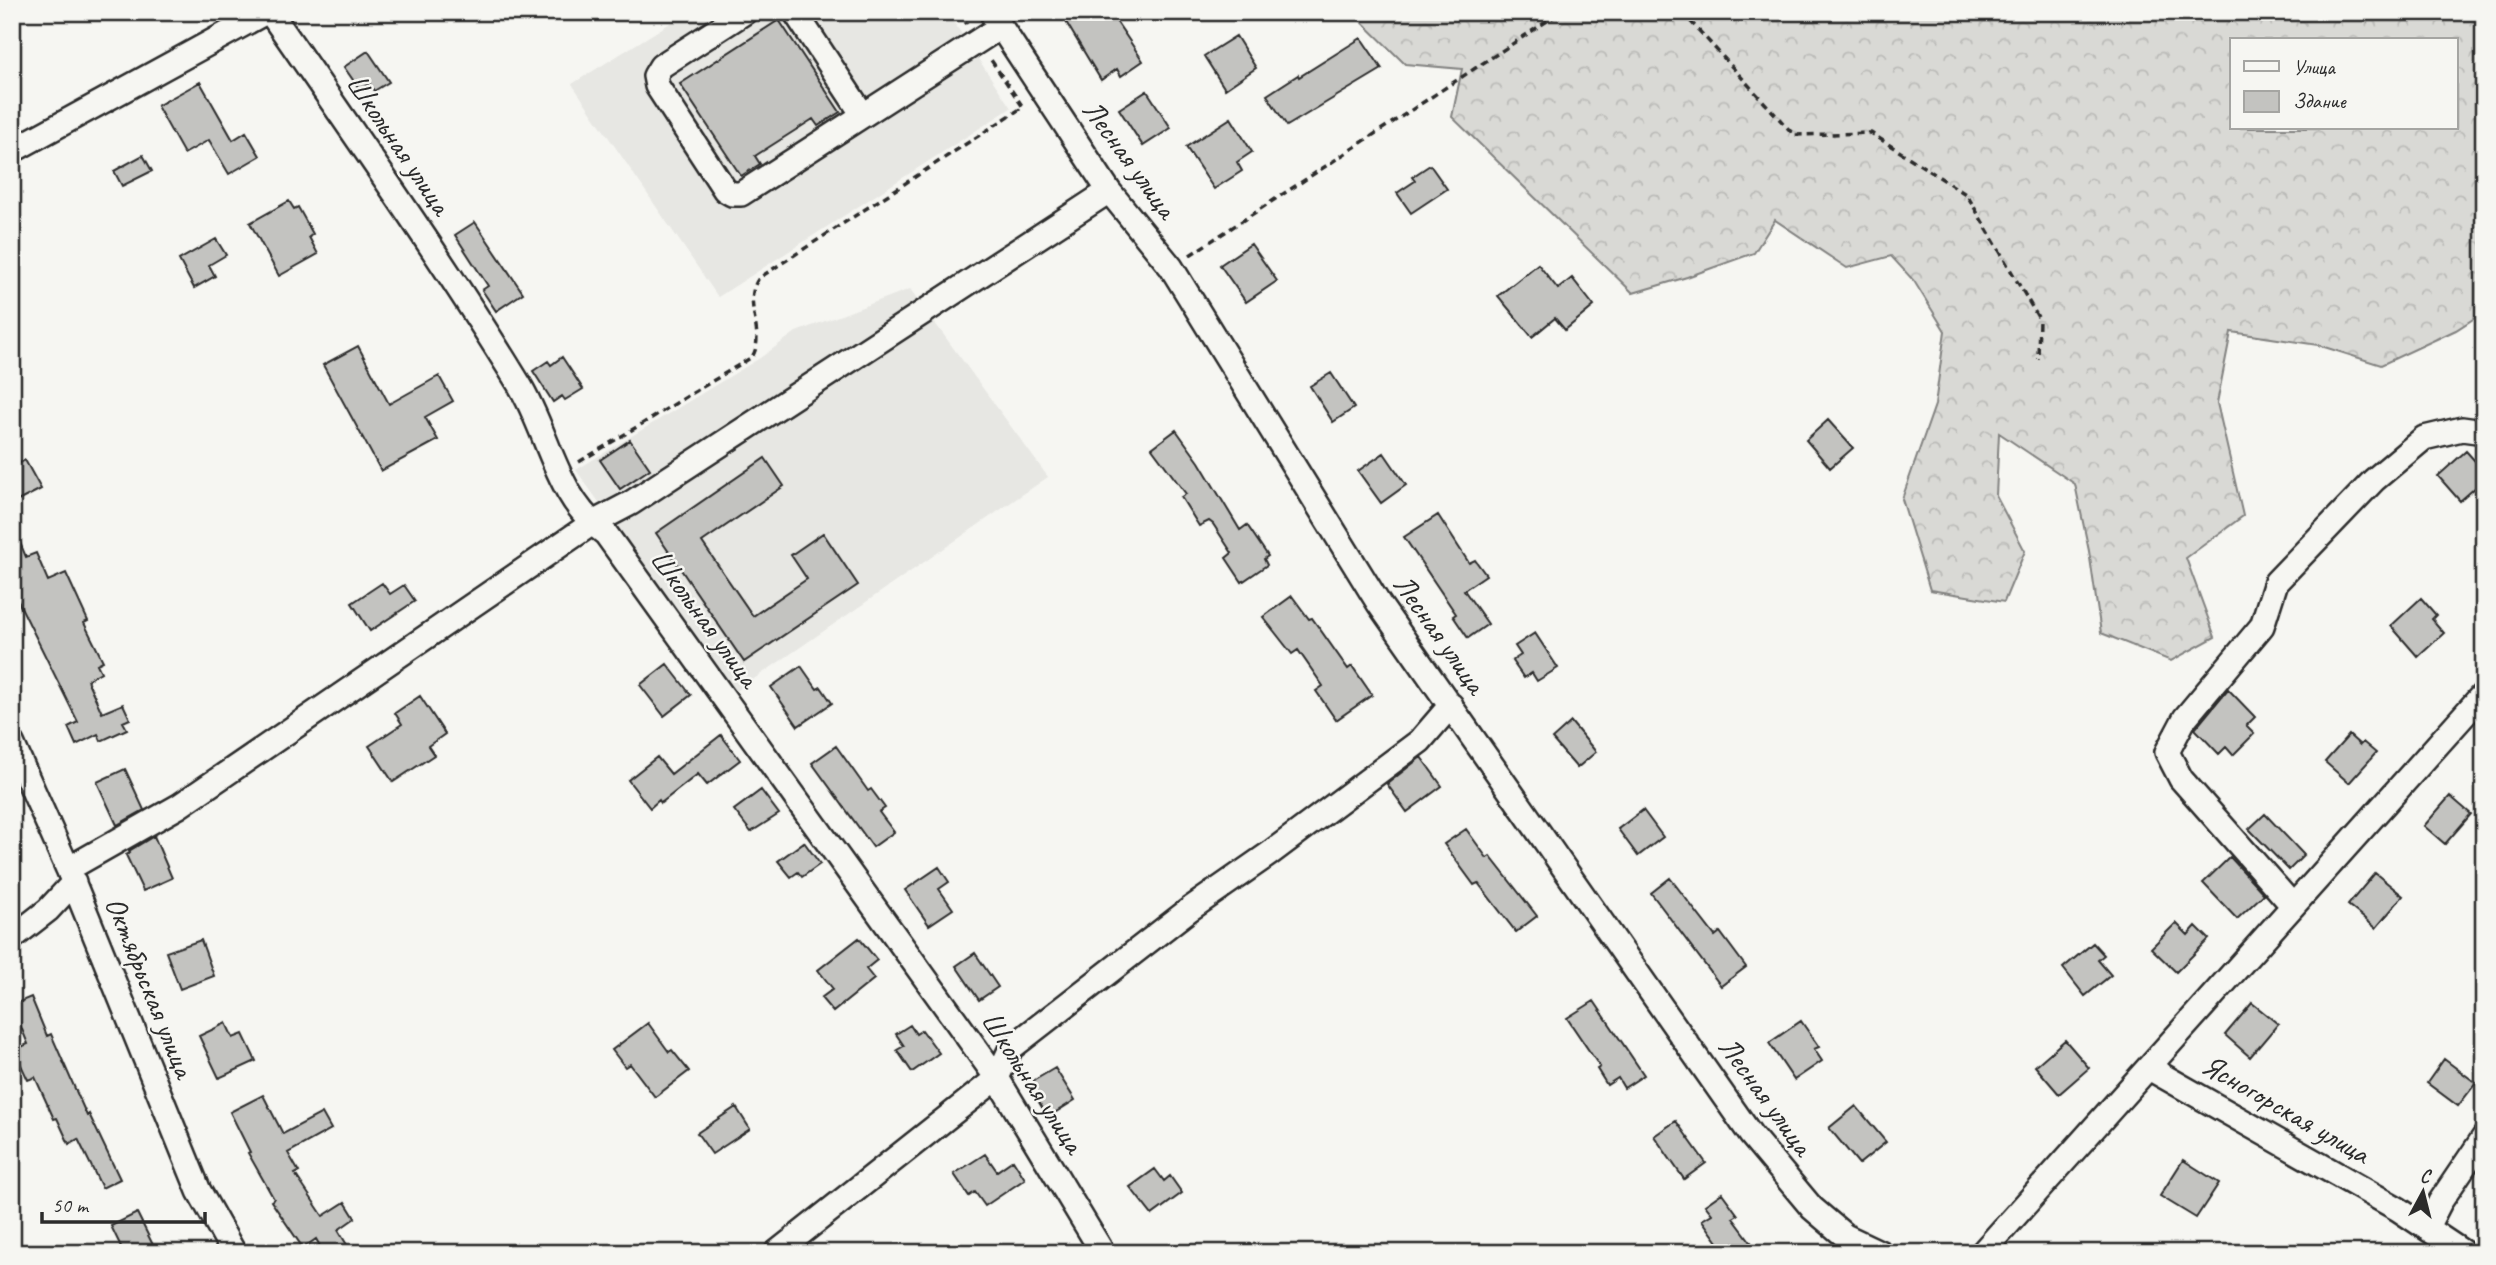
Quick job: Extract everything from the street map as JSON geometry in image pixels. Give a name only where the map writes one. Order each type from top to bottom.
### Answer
[{"type":"street","points":[[12,151],[268,12]]},
{"type":"street","name":"Школьная улица","points":[[268,12],[379,169],[521,387],[559,474],[592,524],[606,534],[997,1078],[1103,1253]]},
{"type":"street","points":[[745,12],[661,66],[655,76],[657,86],[725,190],[732,194],[741,194],[978,41],[996,19]]},
{"type":"street","points":[[795,12],[863,115]]},
{"type":"street","name":"Лесная улица","points":[[996,19],[1110,191],[1171,267],[1379,604],[1751,1135],[1811,1208],[1845,1236],[1881,1253]]},
{"type":"street","points":[[12,939],[48,910],[71,875],[179,806],[592,524],[631,503],[1110,191]]},
{"type":"street","points":[[2293,906],[2180,779],[2167,752],[2185,718],[2262,626],[2276,582],[2374,480],[2424,438],[2462,429],[2484,432]]},
{"type":"street","points":[[1982,1253],[2484,693]]},
{"type":"street","points":[[776,1253],[997,1078],[1011,1048],[1190,909],[1269,854],[1420,741],[1451,705]]},
{"type":"street","name":"Октябрьская улица","points":[[12,743],[71,875],[198,1191],[234,1253]]},
{"type":"street","name":"Ясногорская улица","points":[[2149,1068],[2427,1227],[2464,1253]]},
{"type":"street","points":[[2427,1227],[2440,1202],[2484,1137]]},
{"type":"path","points":[[559,474],[752,357],[757,348],[752,295],[754,285],[760,278],[1023,107],[958,12]]},
{"type":"path","points":[[1171,267],[1561,12]]},
{"type":"path","points":[[1682,12],[1794,135],[1871,133],[1967,195],[2039,318],[2038,359]]},
{"type":"shaded area","points":[[688,12],[947,12],[1011,108],[718,297],[572,84]]},
{"type":"shaded area","points":[[910,289],[1048,477],[735,692],[576,470],[760,358],[796,332]]},
{"type":"green space","points":[[1352,12],[2484,12],[2484,312],[2456,330],[2381,365],[2318,345],[2231,332],[2217,403],[2243,516],[2186,558],[2215,637],[2171,661],[2101,633],[2089,551],[2075,484],[1999,433],[1996,496],[2025,551],[2004,602],[1930,590],[1902,499],[1935,405],[1945,331],[1914,281],[1891,256],[1847,268],[1775,220],[1754,253],[1633,293],[1452,117],[1462,69],[1405,64]]},
{"type":"building","points":[[1060,12],[1110,12],[1143,61],[1121,76],[1117,69],[1101,80]]},
{"type":"building","points":[[779,20],[840,112],[818,126],[813,119],[755,156],[760,164],[741,176],[680,84]]},
{"type":"building","points":[[1236,36],[1256,68],[1225,89],[1204,56]]},
{"type":"building","points":[[1361,38],[1382,69],[1287,126],[1267,95]]},
{"type":"building","points":[[368,51],[389,82],[374,91],[369,83],[360,90],[344,67]]},
{"type":"building","points":[[200,82],[233,140],[246,132],[260,156],[229,174],[209,140],[184,154],[157,106]]},
{"type":"building","points":[[1147,91],[1171,128],[1143,146],[1119,109]]},
{"type":"building","points":[[1231,118],[1252,152],[1237,162],[1242,171],[1214,189],[1186,147]]},
{"type":"building","points":[[143,155],[152,171],[122,186],[114,171]]},
{"type":"building","points":[[1430,165],[1447,189],[1411,213],[1397,193],[1415,181],[1412,177]]},
{"type":"building","points":[[289,201],[294,209],[298,207],[313,234],[309,237],[318,254],[279,276],[250,223]]},
{"type":"building","points":[[475,222],[523,293],[496,311],[482,290],[488,286],[455,235]]},
{"type":"building","points":[[216,239],[226,255],[209,265],[215,276],[194,288],[179,260]]},
{"type":"building","points":[[1251,244],[1277,281],[1246,302],[1220,265]]},
{"type":"building","points":[[1538,264],[1558,289],[1572,278],[1594,306],[1565,330],[1555,318],[1532,337],[1498,296]]},
{"type":"building","points":[[358,346],[389,404],[439,376],[453,401],[425,417],[438,440],[381,471],[323,365]]},
{"type":"building","points":[[562,357],[583,389],[565,400],[562,396],[553,402],[533,371],[548,361],[551,365]]},
{"type":"building","points":[[1331,373],[1354,408],[1333,422],[1310,386]]},
{"type":"building","points":[[1828,420],[1853,448],[1830,468],[1806,440]]},
{"type":"building","points":[[1176,430],[1199,462],[1240,530],[1247,525],[1268,556],[1264,559],[1267,565],[1242,582],[1226,558],[1232,553],[1213,524],[1209,521],[1199,526],[1181,497],[1186,494],[1152,448]]},
{"type":"building","points":[[630,440],[650,469],[620,489],[600,460]]},
{"type":"building","points":[[2466,451],[2484,471],[2484,480],[2460,501],[2438,476]]},
{"type":"building","points":[[1384,453],[1406,485],[1381,503],[1358,471]]},
{"type":"building","points":[[765,458],[784,486],[702,542],[753,616],[807,579],[791,555],[823,533],[858,585],[744,662],[656,533]]},
{"type":"building","points":[[25,460],[41,489],[12,504],[12,467]]},
{"type":"building","points":[[1438,515],[1469,563],[1475,560],[1486,575],[1464,590],[1488,624],[1468,638],[1453,616],[1456,614],[1404,537]]},
{"type":"building","points":[[12,524],[26,557],[36,553],[48,581],[66,573],[88,621],[84,623],[103,661],[97,664],[101,672],[87,680],[102,713],[123,704],[130,719],[123,722],[127,729],[101,741],[98,734],[76,745],[68,727],[78,722],[15,595],[12,595]]},
{"type":"building","points":[[382,583],[390,594],[404,585],[415,601],[370,631],[352,603]]},
{"type":"building","points":[[1292,596],[1309,619],[1312,618],[1348,669],[1352,666],[1372,695],[1336,720],[1316,691],[1323,686],[1298,650],[1292,654],[1263,617]]},
{"type":"building","points":[[2421,598],[2436,615],[2432,619],[2444,633],[2418,657],[2391,626]]},
{"type":"building","points":[[1535,633],[1558,668],[1537,681],[1532,673],[1524,678],[1512,661],[1521,655],[1515,646]]},
{"type":"building","points":[[667,664],[691,695],[664,716],[640,685]]},
{"type":"building","points":[[801,666],[817,689],[821,687],[832,703],[798,726],[771,687]]},
{"type":"building","points":[[2228,689],[2255,717],[2246,726],[2254,734],[2233,755],[2226,747],[2219,754],[2195,729]]},
{"type":"building","points":[[420,696],[445,734],[428,746],[434,755],[393,782],[369,746],[402,724],[395,713]]},
{"type":"building","points":[[1571,722],[1596,752],[1577,768],[1552,739]]},
{"type":"building","points":[[721,735],[740,760],[707,785],[698,774],[661,803],[659,800],[650,808],[628,780],[657,757],[671,774]]},
{"type":"building","points":[[2349,735],[2360,745],[2363,742],[2376,753],[2349,783],[2325,762]]},
{"type":"building","points":[[836,746],[868,791],[871,789],[885,808],[879,812],[894,832],[873,847],[812,763]]},
{"type":"building","points":[[1421,757],[1442,786],[1407,812],[1387,784]]},
{"type":"building","points":[[125,769],[144,810],[117,825],[97,782]]},
{"type":"building","points":[[761,790],[779,814],[751,832],[734,810]]},
{"type":"building","points":[[2450,796],[2471,814],[2445,844],[2424,826]]},
{"type":"building","points":[[1643,810],[1663,837],[1638,856],[1618,829]]},
{"type":"building","points":[[2265,814],[2304,855],[2289,870],[2249,829]]},
{"type":"building","points":[[1466,829],[1537,916],[1516,932],[1478,883],[1474,885],[1444,844]]},
{"type":"building","points":[[154,836],[172,878],[143,891],[126,855]]},
{"type":"building","points":[[804,842],[820,864],[802,877],[798,872],[791,877],[778,861]]},
{"type":"building","points":[[2230,857],[2264,894],[2237,919],[2203,883]]},
{"type":"building","points":[[939,867],[949,882],[939,889],[953,909],[929,925],[905,890]]},
{"type":"building","points":[[2375,873],[2403,896],[2376,928],[2348,905]]},
{"type":"building","points":[[1670,878],[1715,936],[1720,932],[1746,967],[1721,986],[1651,893]]},
{"type":"building","points":[[2176,923],[2188,935],[2196,926],[2209,939],[2176,972],[2151,948]]},
{"type":"building","points":[[859,938],[877,960],[866,969],[874,979],[833,1012],[821,998],[833,989],[818,970]]},
{"type":"building","points":[[201,940],[214,976],[180,989],[166,952]]},
{"type":"building","points":[[2093,943],[2104,955],[2098,960],[2111,975],[2085,996],[2063,968]]},
{"type":"building","points":[[975,953],[998,987],[979,1000],[956,966]]},
{"type":"building","points":[[31,997],[47,1036],[51,1034],[87,1116],[89,1114],[120,1179],[102,1188],[78,1139],[69,1144],[35,1077],[28,1080],[14,1050],[28,1044],[12,1005]]},
{"type":"building","points":[[1594,1001],[1644,1075],[1624,1088],[1618,1078],[1607,1085],[1597,1069],[1600,1067],[1567,1018]]},
{"type":"building","points":[[2252,1003],[2278,1024],[2250,1057],[2225,1035]]},
{"type":"building","points":[[1801,1021],[1819,1047],[1814,1049],[1822,1061],[1794,1080],[1769,1043]]},
{"type":"building","points":[[226,1023],[233,1038],[243,1034],[256,1061],[219,1078],[199,1036]]},
{"type":"building","points":[[648,1023],[669,1052],[672,1050],[689,1071],[655,1097],[630,1064],[625,1067],[612,1050]]},
{"type":"building","points":[[910,1025],[916,1034],[922,1030],[939,1053],[912,1072],[897,1050],[904,1046],[896,1034]]},
{"type":"building","points":[[2065,1040],[2089,1068],[2059,1094],[2035,1066]]},
{"type":"building","points":[[2444,1059],[2476,1083],[2458,1106],[2427,1083]]},
{"type":"building","points":[[1055,1068],[1075,1100],[1048,1117],[1028,1084]]},
{"type":"building","points":[[263,1095],[283,1134],[322,1113],[331,1129],[288,1153],[299,1172],[295,1174],[323,1216],[345,1202],[355,1218],[338,1230],[352,1253],[324,1253],[316,1239],[303,1248],[271,1201],[274,1199],[248,1153],[250,1152],[230,1112]]},
{"type":"building","points":[[1856,1106],[1886,1142],[1859,1164],[1829,1128]]},
{"type":"building","points":[[736,1107],[750,1129],[712,1154],[697,1133]]},
{"type":"building","points":[[1676,1121],[1706,1163],[1684,1179],[1654,1136]]},
{"type":"building","points":[[985,1154],[997,1171],[1013,1160],[1025,1179],[985,1206],[975,1192],[969,1196],[954,1174]]},
{"type":"building","points":[[2183,1160],[2219,1183],[2196,1218],[2160,1196]]},
{"type":"building","points":[[1155,1169],[1164,1181],[1170,1176],[1182,1193],[1152,1215],[1130,1187]]},
{"type":"building","points":[[1722,1193],[1738,1215],[1733,1218],[1759,1253],[1726,1253],[1702,1220],[1712,1214],[1705,1205]]},
{"type":"building","points":[[137,1213],[157,1253],[124,1253],[111,1226]]}]
